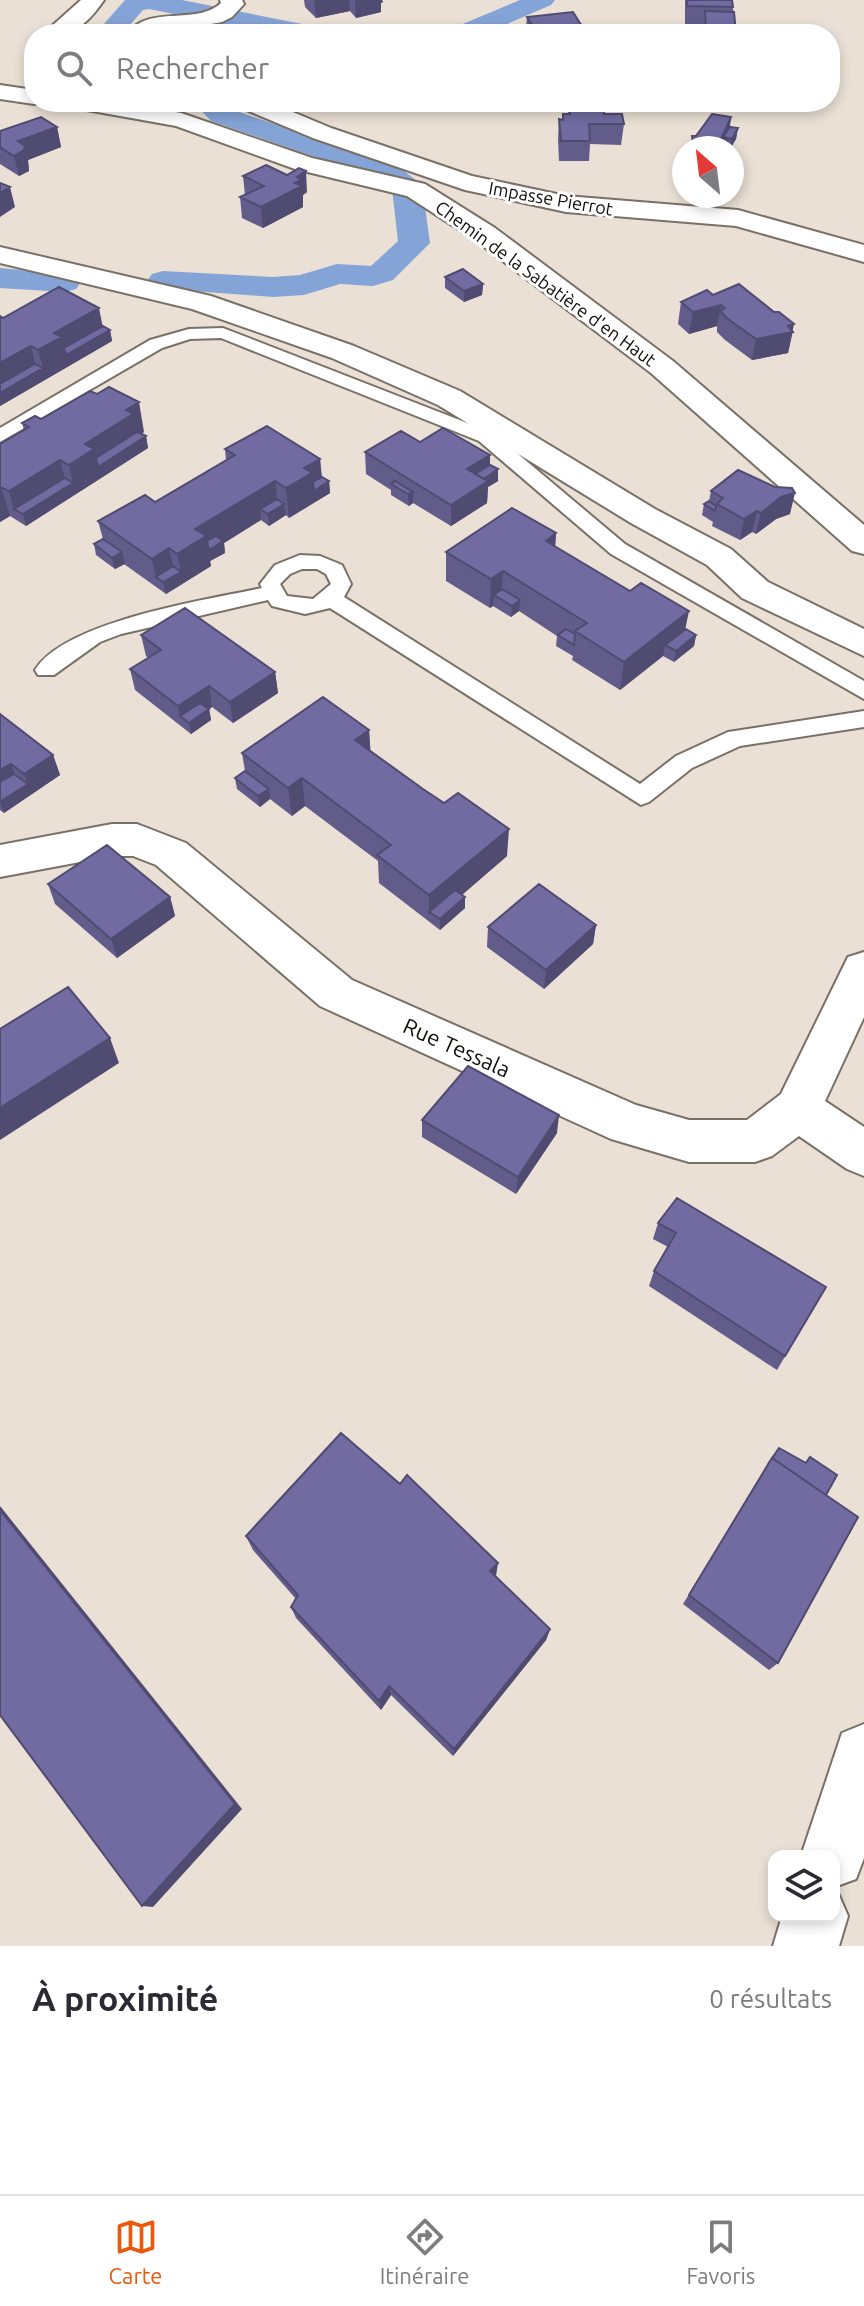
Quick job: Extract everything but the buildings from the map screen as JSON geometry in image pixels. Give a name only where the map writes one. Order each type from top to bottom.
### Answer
[{"type":"street","points":[[65,24],[93,0]]},
{"type":"street","points":[[152,24],[226,9]]},
{"type":"street","points":[[0,92],[24,96]]},
{"type":"street","name":"Chemin de la Sabatière d'en Haut","points":[[137,112],[181,120],[304,164],[404,187],[485,234],[662,367],[864,543]]},
{"type":"street","name":"Impasse Pierrot","points":[[272,112],[322,133],[465,182],[566,204],[738,218],[864,254]]},
{"type":"street","points":[[0,255],[201,302],[343,352],[449,398],[643,516],[719,557],[755,590],[864,644]]},
{"type":"street","name":"Rue Tessala","points":[[0,861],[112,840],[137,840],[171,854],[336,993],[628,1124],[689,1141],[755,1141],[798,1109],[864,970]]},
{"type":"street","points":[[798,1109],[864,1154]]},
{"type":"street","points":[[835,1850],[864,1755]]},
{"type":"street","points":[[806,1946],[813,1922]]},
{"type":"lane","points":[[0,436],[156,344],[189,334],[223,333],[486,437],[618,549],[864,691]]},
{"type":"lane","points":[[300,562],[320,563],[335,570],[341,584],[332,599],[319,605],[291,606],[279,601],[270,584],[281,569],[300,562]]},
{"type":"lane","points":[[46,670],[92,637],[116,628],[273,592]]},
{"type":"lane","points":[[332,599],[641,796],[684,762],[736,738],[864,719]]},
{"type":"waterway","points":[[486,24],[542,0]]},
{"type":"waterway","points":[[117,24],[134,5],[149,1],[263,24]]},
{"type":"waterway","points":[[163,281],[273,287],[304,285],[337,274],[373,276],[382,273],[414,243],[407,185],[389,173],[218,112]]},
{"type":"waterway","points":[[0,278],[65,282]]}]
